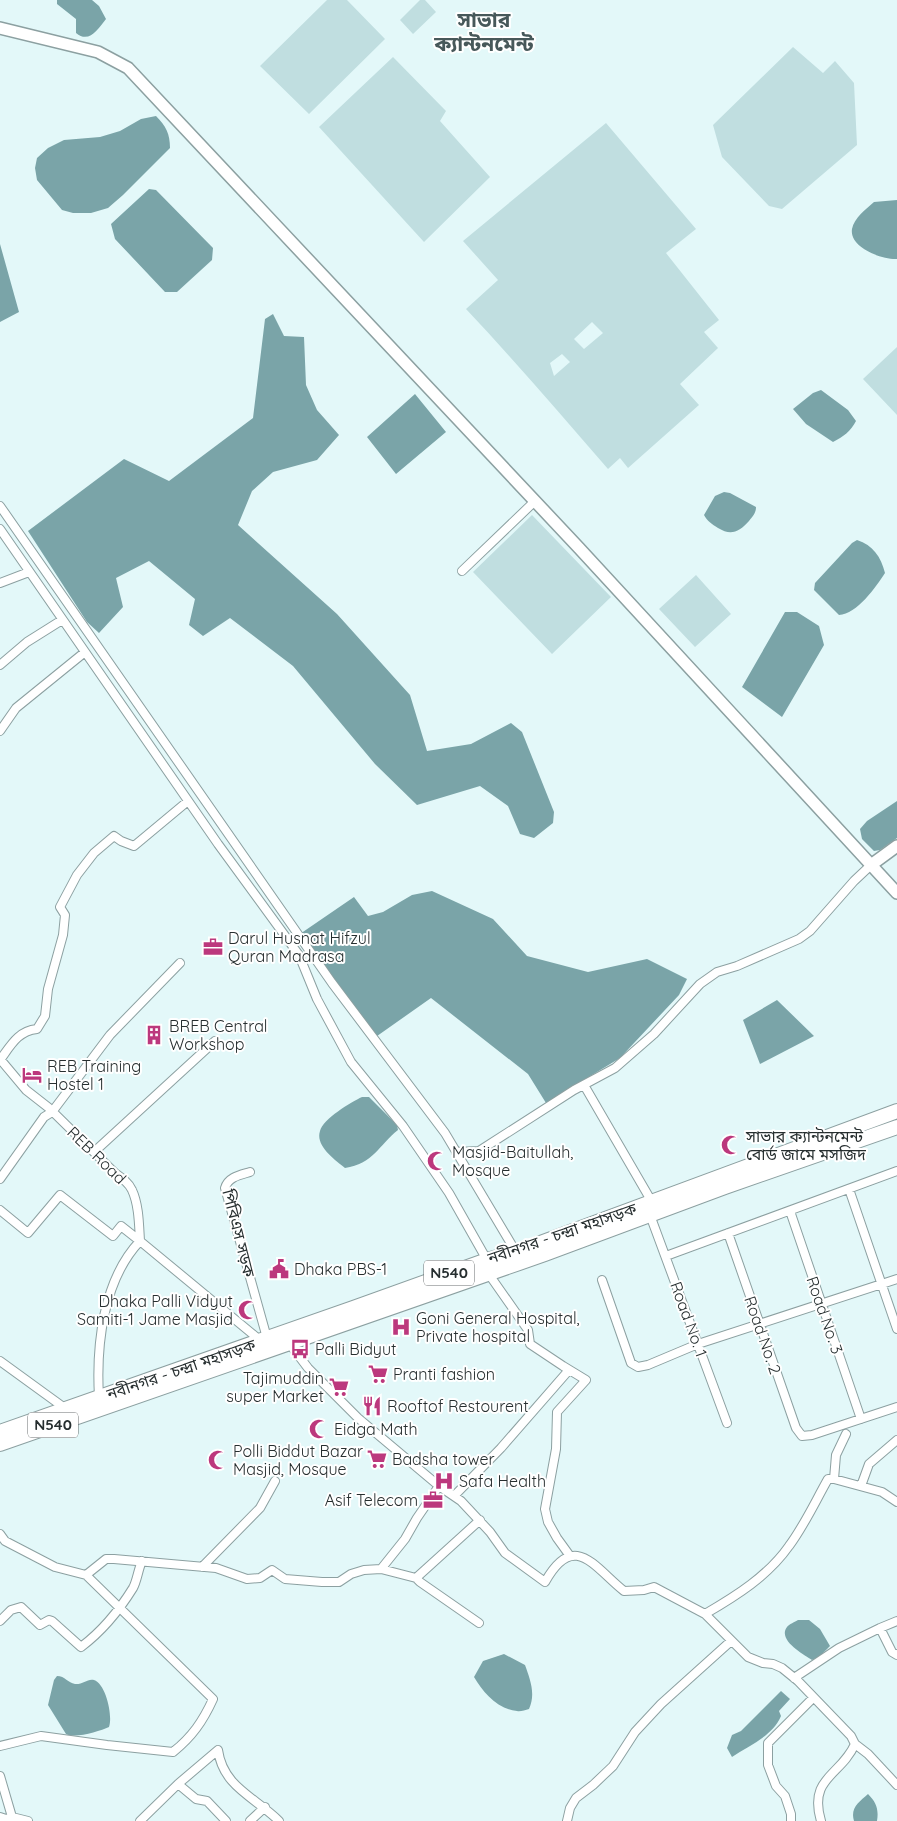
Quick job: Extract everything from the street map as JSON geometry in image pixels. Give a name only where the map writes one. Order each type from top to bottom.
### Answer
[{"type":"highway","name":"নবীনগর - চন্দ্রা মহাসড়ক","points":[[0,1432],[264,1339],[488,1266],[651,1208],[897,1111]]},
{"type":"highway","name":"নবীনগর - চন্দ্রা মহাসড়ক","points":[[0,1444],[289,1343],[488,1266],[516,1252],[897,1127]]},
{"type":"street","points":[[0,29],[98,52],[128,68],[535,501],[897,893]]},
{"type":"street","points":[[462,571],[535,501]]},
{"type":"street","points":[[0,506],[332,983],[445,1133],[516,1252]]},
{"type":"street","points":[[0,529],[188,801],[299,955],[318,999],[351,1062],[403,1126],[449,1193],[488,1266],[528,1330],[530,1344],[586,1380],[557,1412],[556,1449],[545,1508],[548,1522],[570,1556]]},
{"type":"street","points":[[0,583],[29,572]]},
{"type":"street","points":[[0,665],[27,642],[62,620]]},
{"type":"street","points":[[0,731],[16,708],[84,652]]},
{"type":"street","points":[[0,1059],[18,1036],[27,1030],[37,1029],[46,1016],[48,989],[63,936],[65,915],[60,907],[77,875],[94,853],[114,836],[134,846],[188,801]]},
{"type":"street","points":[[456,1152],[479,1152],[584,1085],[615,1068],[654,1034],[700,984],[717,972],[737,966],[799,939],[810,931],[854,880],[897,846]]},
{"type":"street","points":[[0,1179],[44,1118],[52,1112],[110,1034],[180,963]]},
{"type":"street","points":[[94,1152],[215,1041]]},
{"type":"street","name":"REB Road","points":[[0,1059],[26,1090],[125,1180],[132,1190],[137,1211],[140,1241]]},
{"type":"street","name":"Road No. 1","points":[[584,1085],[651,1208],[666,1256],[727,1423]]},
{"type":"street","name":"পিবিএস সড়ক","points":[[250,1172],[231,1178],[226,1182],[225,1188],[264,1339]]},
{"type":"street","points":[[666,1256],[897,1172]]},
{"type":"street","points":[[849,1189],[897,1329]]},
{"type":"street","points":[[0,1210],[28,1233],[60,1195],[113,1236],[121,1226],[264,1339]]},
{"type":"street","name":"Road No. 3","points":[[790,1211],[861,1418]]},
{"type":"street","name":"Road No. 2","points":[[728,1233],[796,1428],[802,1436],[812,1435],[861,1418]]},
{"type":"street","points":[[99,1397],[98,1371],[100,1346],[110,1295],[116,1276],[132,1249],[140,1241]]},
{"type":"street","points":[[602,1280],[631,1363],[638,1367],[648,1365],[698,1344],[897,1279]]},
{"type":"street","points":[[289,1343],[308,1368],[358,1418],[439,1486],[461,1501],[480,1520],[505,1553],[545,1582],[564,1558],[573,1555],[588,1559],[624,1591],[644,1590],[654,1587],[663,1590],[705,1614],[748,1657],[782,1668],[794,1678],[851,1736],[855,1744],[868,1754],[897,1785]]},
{"type":"street","points":[[0,1361],[66,1409]]},
{"type":"street","points":[[454,1496],[502,1448],[569,1370]]},
{"type":"street","points":[[861,1418],[897,1406]]},
{"type":"street","points":[[834,1479],[836,1455],[846,1434]]},
{"type":"street","points":[[861,1486],[869,1464],[897,1440]]},
{"type":"street","points":[[705,1614],[736,1596],[766,1572],[789,1547],[828,1479],[882,1492],[897,1502]]},
{"type":"street","points":[[202,1567],[260,1508],[276,1481]]},
{"type":"street","points":[[381,1569],[405,1540],[417,1518],[439,1486]]},
{"type":"street","points":[[416,1578],[480,1520]]},
{"type":"street","points":[[0,1534],[5,1541],[55,1567],[86,1575],[213,1699],[204,1720],[188,1741],[173,1752],[41,1736],[0,1746]]},
{"type":"street","points":[[86,1575],[106,1560],[114,1559],[216,1568],[247,1579],[260,1578],[272,1570],[285,1579],[322,1582],[338,1582],[351,1574],[364,1570],[381,1569],[416,1578],[479,1623]]},
{"type":"street","points":[[0,1621],[11,1610],[21,1607],[40,1625],[49,1620],[52,1621],[81,1647],[108,1621],[119,1607],[134,1586],[137,1572],[142,1562]]},
{"type":"street","points":[[794,1678],[839,1648],[897,1620]]},
{"type":"street","points":[[880,1628],[892,1652],[897,1655]]},
{"type":"street","points":[[567,1821],[570,1808],[576,1798],[613,1766],[635,1732],[661,1704],[731,1641]]},
{"type":"street","points":[[791,1821],[791,1814],[785,1796],[776,1786],[768,1765],[768,1743],[813,1698]]},
{"type":"street","points":[[821,1821],[817,1808],[818,1792],[852,1751],[855,1744]]},
{"type":"street","points":[[140,1821],[178,1784],[218,1750],[219,1762],[234,1785],[265,1808],[278,1821]]},
{"type":"street","points":[[0,1776],[12,1817]]},
{"type":"street","points":[[178,1784],[196,1799],[207,1801],[226,1821]]},
{"type":"street","points":[[250,1821],[265,1808]]},
{"type":"street","points":[[0,1817],[6,1819],[12,1817],[28,1821]]},
{"type":"shaded area","points":[[57,0],[92,0],[99,6],[106,19],[93,34],[85,37],[81,36],[76,33],[76,19],[57,4]]},
{"type":"shaded area","points":[[327,0],[347,0],[385,39],[309,114],[260,66]]},
{"type":"shaded area","points":[[420,0],[425,0],[436,12],[413,34],[400,20]]},
{"type":"shaded area","points":[[793,47],[823,73],[835,61],[854,83],[857,145],[782,209],[769,206],[722,157],[713,125]]},
{"type":"shaded area","points":[[393,57],[446,111],[440,121],[490,177],[424,242],[319,127]]},
{"type":"shaded area","points":[[156,116],[167,130],[170,148],[108,208],[91,213],[73,213],[62,210],[37,180],[35,168],[37,158],[48,148],[64,140],[100,137],[120,131],[141,119]]},
{"type":"shaded area","points":[[606,123],[696,229],[666,253],[719,320],[704,332],[718,348],[680,384],[699,405],[628,468],[620,458],[608,469],[466,309],[498,280],[463,241]],"holes":[[[592,322],[603,333],[584,349],[574,339]],[[562,354],[570,362],[554,376],[550,363]]]},
{"type":"shaded area","points":[[149,189],[156,190],[213,248],[212,260],[177,292],[165,292],[115,239],[111,224]]},
{"type":"shaded area","points":[[897,200],[897,259],[868,252],[852,236],[853,225],[858,217],[874,202]]},
{"type":"shaded area","points":[[0,244],[19,312],[0,322]]},
{"type":"shaded area","points":[[273,314],[284,336],[304,337],[306,385],[317,410],[339,435],[317,460],[273,472],[252,491],[238,525],[337,614],[410,695],[427,751],[471,744],[511,723],[522,732],[554,812],[553,823],[534,838],[520,834],[508,806],[480,786],[417,805],[375,764],[293,666],[230,618],[203,636],[189,625],[195,599],[149,561],[116,578],[123,607],[99,633],[87,622],[28,531],[124,459],[169,481],[253,418],[265,319]]},
{"type":"shaded area","points":[[897,347],[897,415],[863,379]]},
{"type":"shaded area","points":[[821,390],[848,410],[856,421],[852,428],[833,442],[806,424],[793,409],[813,393]]},
{"type":"shaded area","points":[[415,394],[446,432],[396,474],[367,437]]},
{"type":"shaded area","points":[[724,492],[730,493],[756,507],[755,513],[749,521],[735,532],[727,532],[718,528],[708,521],[704,515],[715,496]]},
{"type":"shaded area","points":[[532,515],[611,597],[552,654],[473,572]]},
{"type":"shaded area","points":[[857,540],[872,548],[881,562],[885,573],[859,605],[853,610],[839,615],[814,590],[815,583]]},
{"type":"shaded area","points":[[696,575],[731,614],[695,647],[659,609]]},
{"type":"shaded area","points":[[785,612],[797,612],[819,626],[824,645],[782,717],[742,687]]},
{"type":"shaded area","points":[[897,801],[897,838],[880,850],[874,851],[862,839],[860,829],[867,821]]},
{"type":"shaded area","points":[[432,891],[493,919],[527,956],[588,972],[647,959],[687,979],[679,995],[620,1058],[546,1103],[528,1074],[431,998],[370,1041],[297,936],[354,897],[368,916],[383,912],[412,895]]},
{"type":"shaded area","points":[[777,1000],[814,1036],[760,1064],[743,1020]]},
{"type":"shaded area","points":[[362,1097],[369,1097],[397,1125],[398,1130],[369,1158],[355,1166],[345,1168],[331,1157],[323,1147],[319,1137],[320,1131],[326,1121],[332,1116]]},
{"type":"shaded area","points":[[798,1620],[809,1620],[820,1629],[830,1646],[819,1657],[812,1660],[788,1642],[785,1632],[787,1627]]},
{"type":"shaded area","points":[[504,1654],[525,1665],[532,1692],[529,1709],[518,1711],[503,1707],[486,1694],[474,1677],[483,1661]]},
{"type":"shaded area","points":[[57,1676],[75,1684],[92,1680],[98,1683],[102,1687],[108,1701],[109,1727],[75,1736],[66,1734],[48,1705],[54,1680]]},
{"type":"shaded area","points":[[781,1691],[790,1699],[779,1711],[781,1716],[772,1730],[760,1740],[732,1757],[727,1748],[732,1735],[741,1731]]},
{"type":"shaded area","points":[[868,1794],[876,1806],[878,1813],[877,1821],[854,1821],[854,1809]]},
{"type":"place","name":"Darul Husnat Hifzul Quran Madrasa","points":[[213,947]]},
{"type":"place","name":"BREB Central Workshop","points":[[154,1035]]},
{"type":"place","name":"REB Training Hostel 1","points":[[32,1075]]},
{"type":"place","name":"সাভার ক্যান্টনমেন্ট বোর্ড জামে মসজিদ","points":[[731,1145]]},
{"type":"place","name":"Masjid-Baitullah, Mosque","points":[[437,1161]]},
{"type":"place","name":"Dhaka PBS-1","points":[[279,1269]]},
{"type":"place","name":"Dhaka Palli Vidyut Samiti-1 Jame Masjid","points":[[248,1310]]},
{"type":"place","name":"Goni General Hospital, Private hospital","points":[[401,1327]]},
{"type":"place","name":"Palli Bidyut","points":[[300,1349]]},
{"type":"place","name":"Pranti fashion","points":[[378,1374]]},
{"type":"place","name":"Tajimuddin super Market","points":[[339,1387]]},
{"type":"place","name":"Rooftof Restourent","points":[[372,1406]]},
{"type":"place","name":"Eidga Math","points":[[319,1429]]},
{"type":"place","name":"Badsha tower","points":[[377,1459]]},
{"type":"place","name":"Polli Biddut Bazar Masjid, Mosque","points":[[218,1460]]},
{"type":"place","name":"Safa Health","points":[[444,1481]]},
{"type":"place","name":"Asif Telecom","points":[[433,1500]]},
{"type":"district","name":"সাভার ক্যান্টনমেন্ট","points":[[484,32]]}]
